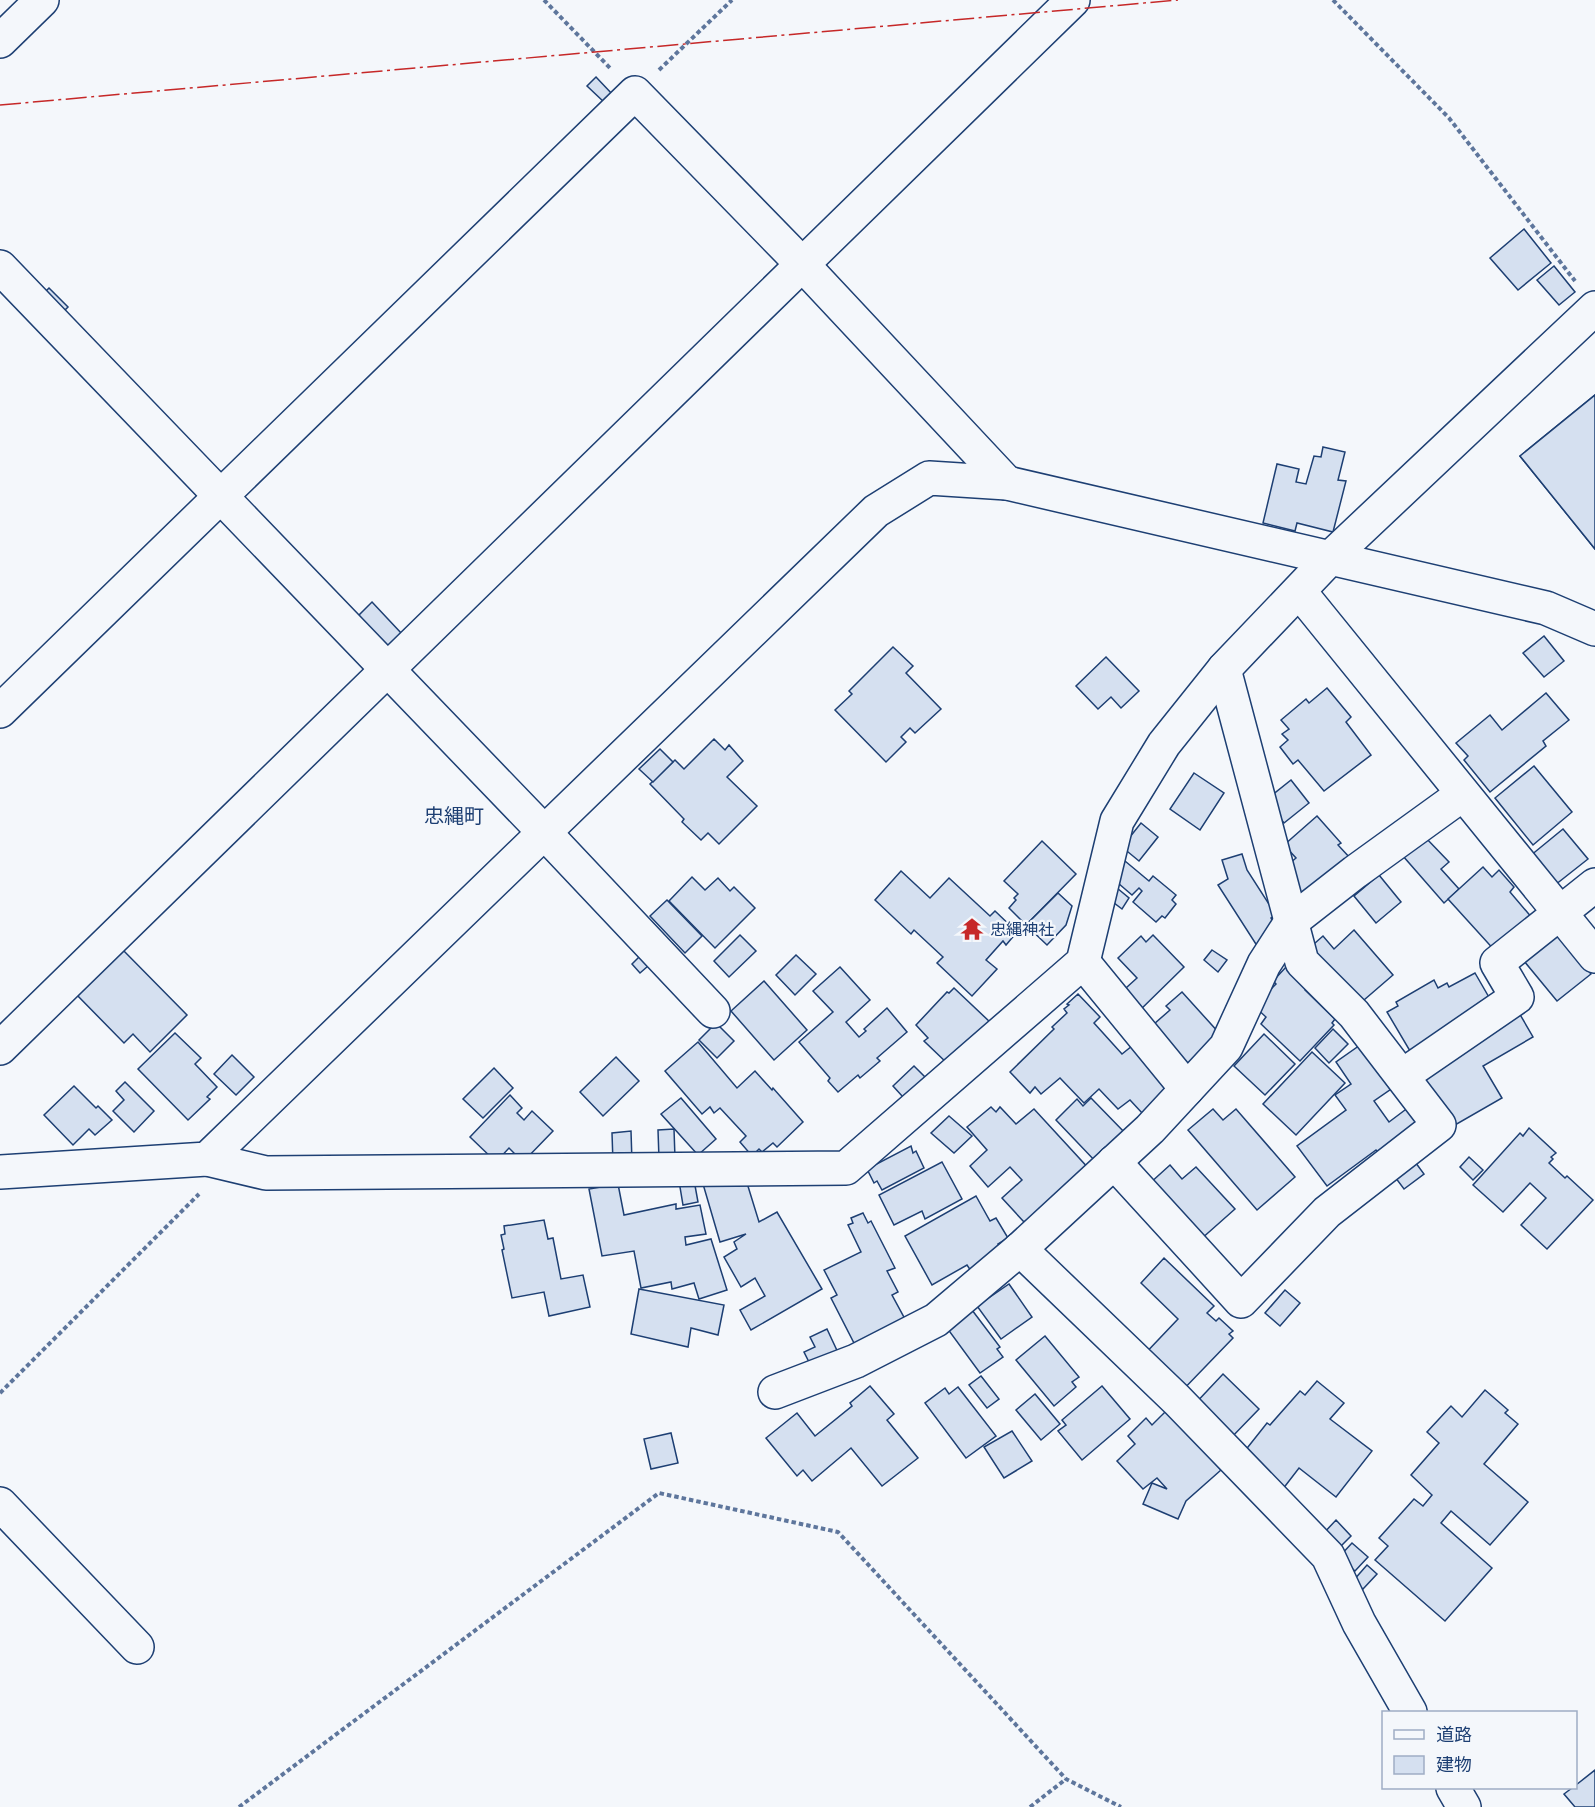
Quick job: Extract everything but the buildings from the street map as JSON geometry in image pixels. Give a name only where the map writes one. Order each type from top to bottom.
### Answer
[{"type":"street","points":[[0,41],[42,0]]},
{"type":"street","points":[[0,1048],[1073,0]]},
{"type":"street","points":[[0,711],[635,93],[802,264],[1007,483]]},
{"type":"street","points":[[0,267],[388,669],[713,1011]]},
{"type":"street","points":[[0,1172],[218,1161],[266,1173],[846,1168],[1083,962],[1117,821],[1164,744],[1224,669],[1329,559],[1588,298]]},
{"type":"street","points":[[218,1161],[544,832],[876,511],[929,478],[1007,483],[1546,608],[1595,629]]},
{"type":"street","points":[[1299,591],[1595,957]]},
{"type":"street","points":[[1114,1162],[1242,1301],[1327,1212],[1439,1125],[1354,1014],[1302,962],[1224,669]]},
{"type":"street","points":[[775,1392],[856,1361],[936,1320],[1020,1249],[1150,1129],[1226,1047],[1264,964],[1291,922],[1355,872],[1463,794]]},
{"type":"street","points":[[1402,1076],[1517,997],[1497,963],[1595,885]]},
{"type":"street","points":[[1083,962],[1187,1089]]},
{"type":"street","points":[[1020,1249],[1177,1400],[1328,1556],[1359,1623],[1409,1711]]},
{"type":"street","points":[[0,1504],[137,1647]]},
{"type":"street","points":[[1454,1789],[1464,1807]]},
{"type":"path","points":[[544,0],[635,93],[732,0]]},
{"type":"path","points":[[1333,0],[1449,118],[1588,298]]},
{"type":"path","points":[[0,1394],[218,1161]]},
{"type":"path","points":[[239,1807],[659,1492],[838,1532],[1066,1779],[1121,1807]]},
{"type":"path","points":[[1030,1807],[1066,1779]]},
{"type":"power","points":[[0,105],[1178,0]]},
{"type":"place","name":"忠縄神社","points":[[972,929]]},
{"type":"district","name":"忠縄町","points":[[454,816]]}]
